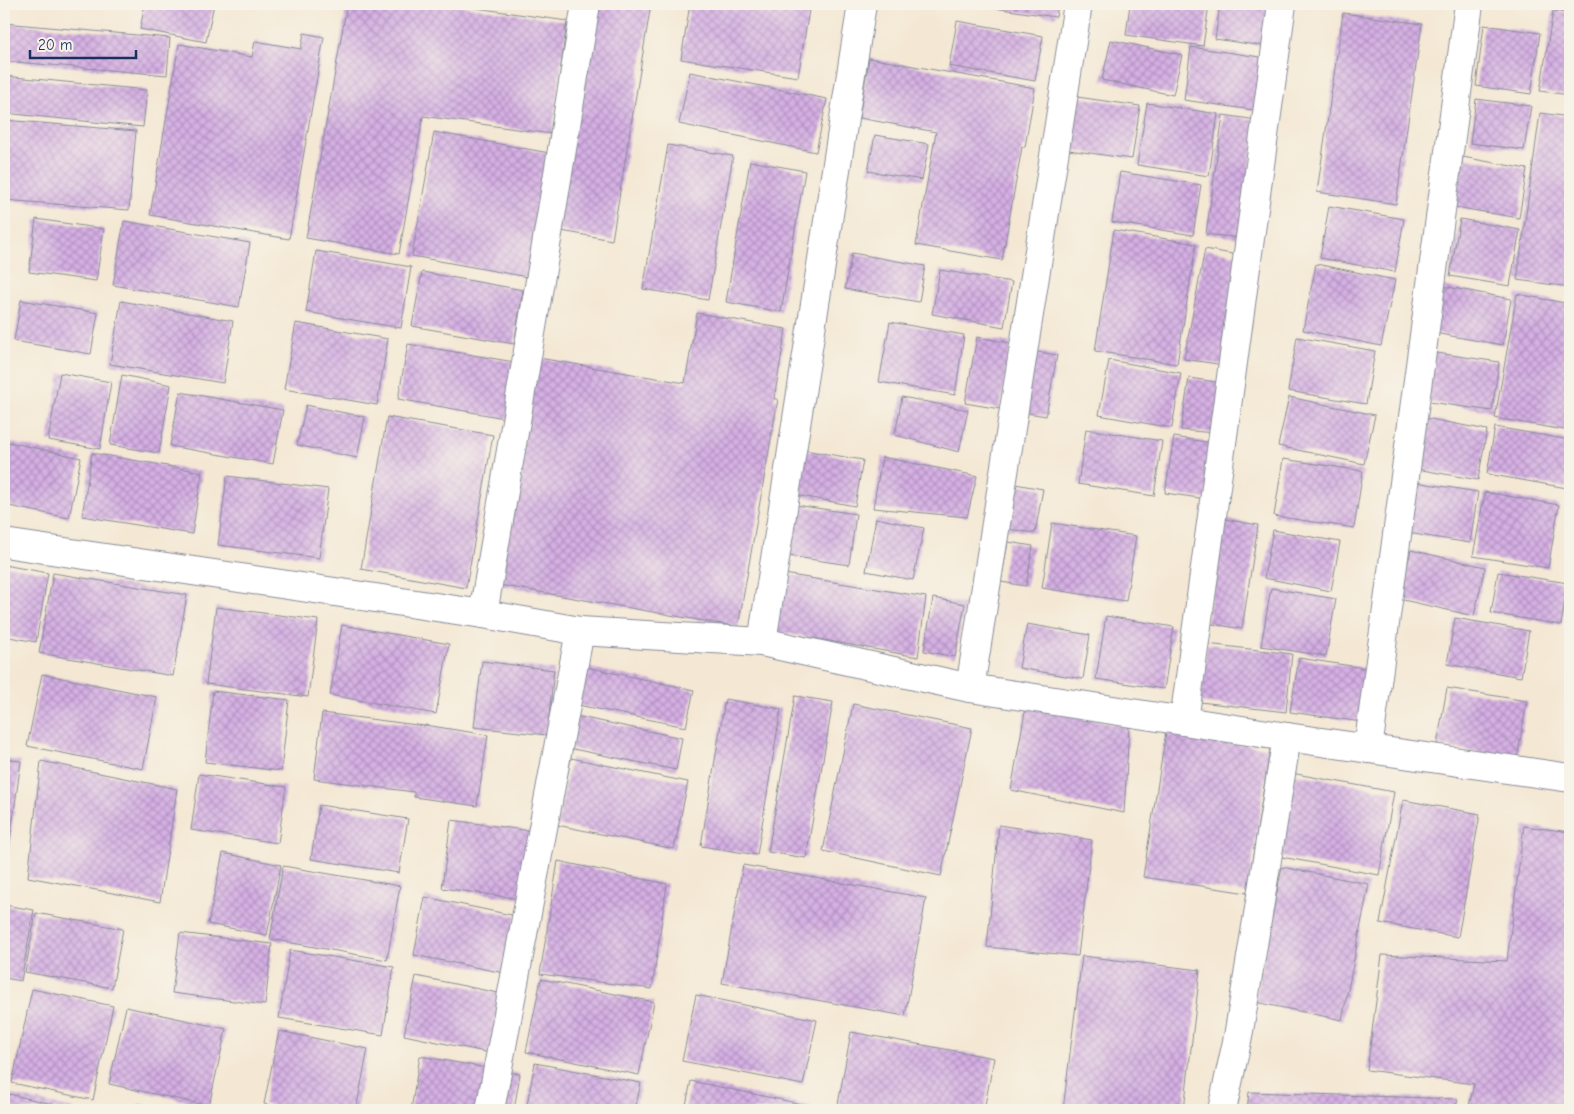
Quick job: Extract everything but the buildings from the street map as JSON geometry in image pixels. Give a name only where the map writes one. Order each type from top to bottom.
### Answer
[{"type":"street","points":[[483,614],[550,228],[586,4]]},
{"type":"street","points":[[762,642],[862,4]]},
{"type":"street","points":[[970,688],[1078,4]]},
{"type":"street","points":[[1184,721],[1282,4]]},
{"type":"street","points":[[1368,749],[1469,4]]},
{"type":"street","points":[[4,543],[483,614],[580,631],[762,642],[970,688],[1368,749],[1569,771]]},
{"type":"street","points":[[490,1110],[580,631]]},
{"type":"street","points":[[1222,1110],[1238,1037],[1286,737]]}]
